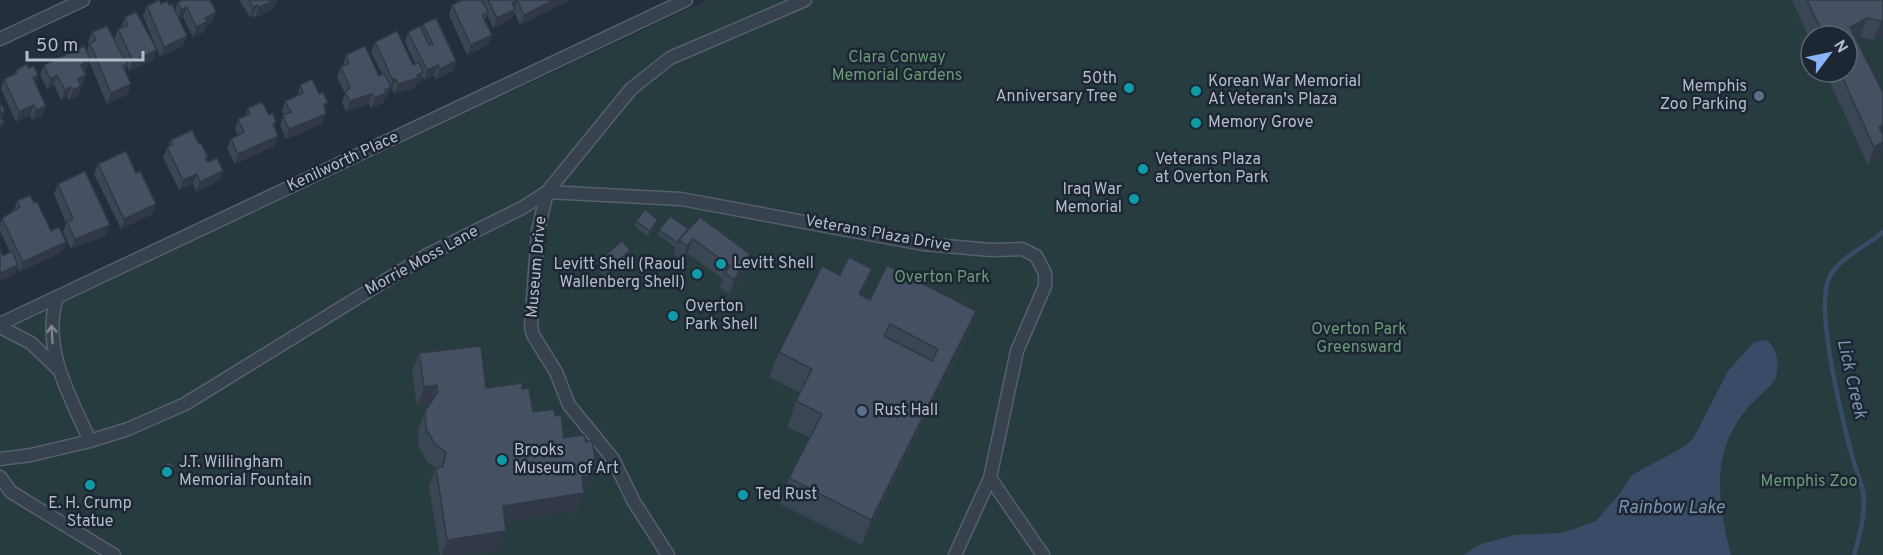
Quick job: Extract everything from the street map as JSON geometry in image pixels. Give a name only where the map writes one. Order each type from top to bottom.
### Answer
[{"type":"street","points":[[0,39],[83,0]]},
{"type":"street","name":"Kenilworth Place","points":[[0,326],[686,0]]},
{"type":"street","name":"Morrie Moss Lane","points":[[0,459],[31,455],[90,441],[128,429],[185,404],[427,255],[522,208],[547,192],[620,101],[661,64],[804,0]]},
{"type":"street","name":"Veterans Plaza Drive","points":[[547,192],[681,199],[923,244],[1028,251],[1042,265],[1045,286],[1017,351],[990,478],[955,555]]},
{"type":"street","name":"Museum Drive","points":[[547,192],[538,231],[531,326],[533,335],[555,372],[569,405],[613,459],[634,502],[668,555]]},
{"type":"street","points":[[57,297],[53,311],[52,332],[59,370],[90,441]]},
{"type":"street","points":[[0,326],[31,343],[59,370]]},
{"type":"street","points":[[0,477],[11,492],[114,555]]},
{"type":"street","points":[[990,478],[1043,555]]},
{"type":"green space","name":"Overton Park","points":[[707,0],[1883,0],[1883,555],[0,555],[0,332]]},
{"type":"water","name":"Rainbow Lake","points":[[1766,340],[1776,353],[1775,380],[1749,406],[1734,427],[1722,462],[1721,498],[1731,555],[1463,555],[1481,544],[1515,535],[1562,533],[1596,521],[1621,492],[1632,475],[1680,449],[1693,439],[1728,371],[1754,342]]},
{"type":"building","points":[[159,0],[161,4],[167,1],[169,5],[172,4],[187,36],[164,47],[147,6]]},
{"type":"building","points":[[210,0],[216,12],[205,18],[207,22],[196,27],[187,7],[181,10],[178,2]]},
{"type":"building","points":[[249,0],[275,0],[258,8],[257,5],[253,7]]},
{"type":"building","points":[[462,0],[482,0],[488,12],[482,15],[492,35],[471,45],[452,5]]},
{"type":"building","points":[[488,0],[517,0],[512,3],[515,9],[497,18]]},
{"type":"building","points":[[517,0],[554,0],[524,15]]},
{"type":"building","points":[[1807,0],[1883,0],[1883,20],[1881,21],[1867,18],[1856,24],[1818,24]]},
{"type":"building","points":[[136,12],[157,50],[133,61],[118,29],[128,25],[125,17]]},
{"type":"building","points":[[436,18],[456,61],[440,69],[438,65],[427,70],[408,32],[420,26],[429,45],[433,44],[423,24]]},
{"type":"building","points":[[107,26],[127,64],[123,66],[131,84],[111,93],[90,43],[96,40],[92,32]]},
{"type":"building","points":[[397,31],[413,65],[419,62],[423,72],[417,75],[418,78],[398,84],[396,79],[393,80],[375,42]]},
{"type":"building","points":[[1859,45],[1883,93],[1883,125],[1879,127],[1883,135],[1883,142],[1874,147],[1845,84],[1859,84]]},
{"type":"building","points":[[84,46],[90,58],[81,65],[86,75],[78,79],[81,86],[73,90],[71,87],[65,90],[57,75],[50,79],[44,65]]},
{"type":"building","points":[[365,46],[379,76],[384,73],[391,87],[385,90],[386,93],[375,98],[372,94],[350,101],[345,92],[350,88],[341,67],[349,63],[346,55]]},
{"type":"building","points":[[27,64],[28,68],[34,66],[38,75],[33,78],[46,106],[36,110],[34,105],[19,112],[4,79],[17,73],[16,70]]},
{"type":"building","points":[[312,79],[319,94],[323,92],[328,103],[324,104],[326,114],[289,129],[283,115],[291,112],[285,101],[303,93],[300,85]]},
{"type":"building","points":[[0,102],[5,111],[0,113]]},
{"type":"building","points":[[262,102],[269,115],[273,113],[276,122],[273,124],[278,136],[238,154],[231,139],[244,132],[238,119],[250,114],[248,108]]},
{"type":"building","points":[[192,130],[208,157],[205,158],[208,162],[217,158],[223,171],[200,182],[197,174],[183,180],[167,147],[173,144],[171,140]]},
{"type":"building","points":[[126,151],[136,173],[140,171],[156,204],[124,219],[98,164]]},
{"type":"building","points":[[85,171],[110,225],[75,239],[67,222],[73,219],[58,184]]},
{"type":"building","points":[[30,195],[34,203],[37,202],[51,231],[59,227],[66,242],[23,262],[2,218],[20,207],[17,201]]},
{"type":"building","points":[[645,209],[658,220],[650,231],[636,221]]},
{"type":"building","points":[[670,216],[688,229],[678,243],[659,230]]},
{"type":"building","points":[[700,217],[750,254],[734,280],[725,273],[730,266],[693,239],[687,246],[679,240]]},
{"type":"building","points":[[622,241],[630,250],[610,269],[601,259]]},
{"type":"building","points":[[0,249],[3,256],[12,251],[18,265],[0,273]]},
{"type":"building","name":"Rust Hall","points":[[849,257],[872,269],[859,294],[870,300],[887,265],[976,311],[871,520],[789,478],[822,414],[796,401],[812,369],[779,352],[822,266],[840,275]],"holes":[[[890,324],[938,349],[932,361],[884,336]]]},
{"type":"building","name":"Brooks Museum of Art","points":[[481,346],[486,388],[522,383],[522,389],[529,388],[533,412],[554,409],[555,416],[561,415],[564,438],[584,435],[586,442],[592,441],[596,466],[589,467],[592,476],[582,477],[584,493],[503,506],[506,531],[447,540],[436,468],[443,467],[446,452],[435,444],[426,429],[425,411],[438,392],[437,385],[424,387],[419,353]]},
{"type":"building","points":[[169,462],[174,467],[169,472],[164,466]]},
{"type":"waterway","name":"Lick Creek","points":[[1854,555],[1864,500],[1831,364],[1825,311],[1826,291],[1834,269],[1883,232]]},
{"type":"place","name":"50th Anniversary Tree","points":[[1129,88]]},
{"type":"place","name":"Korean War Memorial At Veteran's Plaza","points":[[1196,91]]},
{"type":"place","name":"Memphis Zoo Parking","points":[[1759,96]]},
{"type":"place","name":"Memory Grove","points":[[1196,123]]},
{"type":"place","name":"Veterans Plaza at Overton Park","points":[[1143,169]]},
{"type":"place","name":"Iraq War Memorial","points":[[1134,199]]},
{"type":"place","name":"Levitt Shell","points":[[721,264]]},
{"type":"place","name":"Levitt Shell (Raoul Wallenberg Shell)","points":[[697,274]]},
{"type":"place","name":"Overton Park Shell","points":[[673,316]]},
{"type":"place","name":"Rust Hall","points":[[862,411]]},
{"type":"place","name":"Brooks Museum of Art","points":[[502,460]]},
{"type":"place","name":"J.T. Willingham Memorial Fountain","points":[[167,472]]},
{"type":"place","name":"E. H. Crump Statue","points":[[90,485]]},
{"type":"place","name":"Ted Rust","points":[[743,495]]},
{"type":"park label","name":"Clara Conway Memorial Gardens","points":[[897,67]]},
{"type":"park label","name":"Overton Park Greensward","points":[[1359,339]]},
{"type":"park label","name":"Memphis Zoo","points":[[1809,482]]}]
